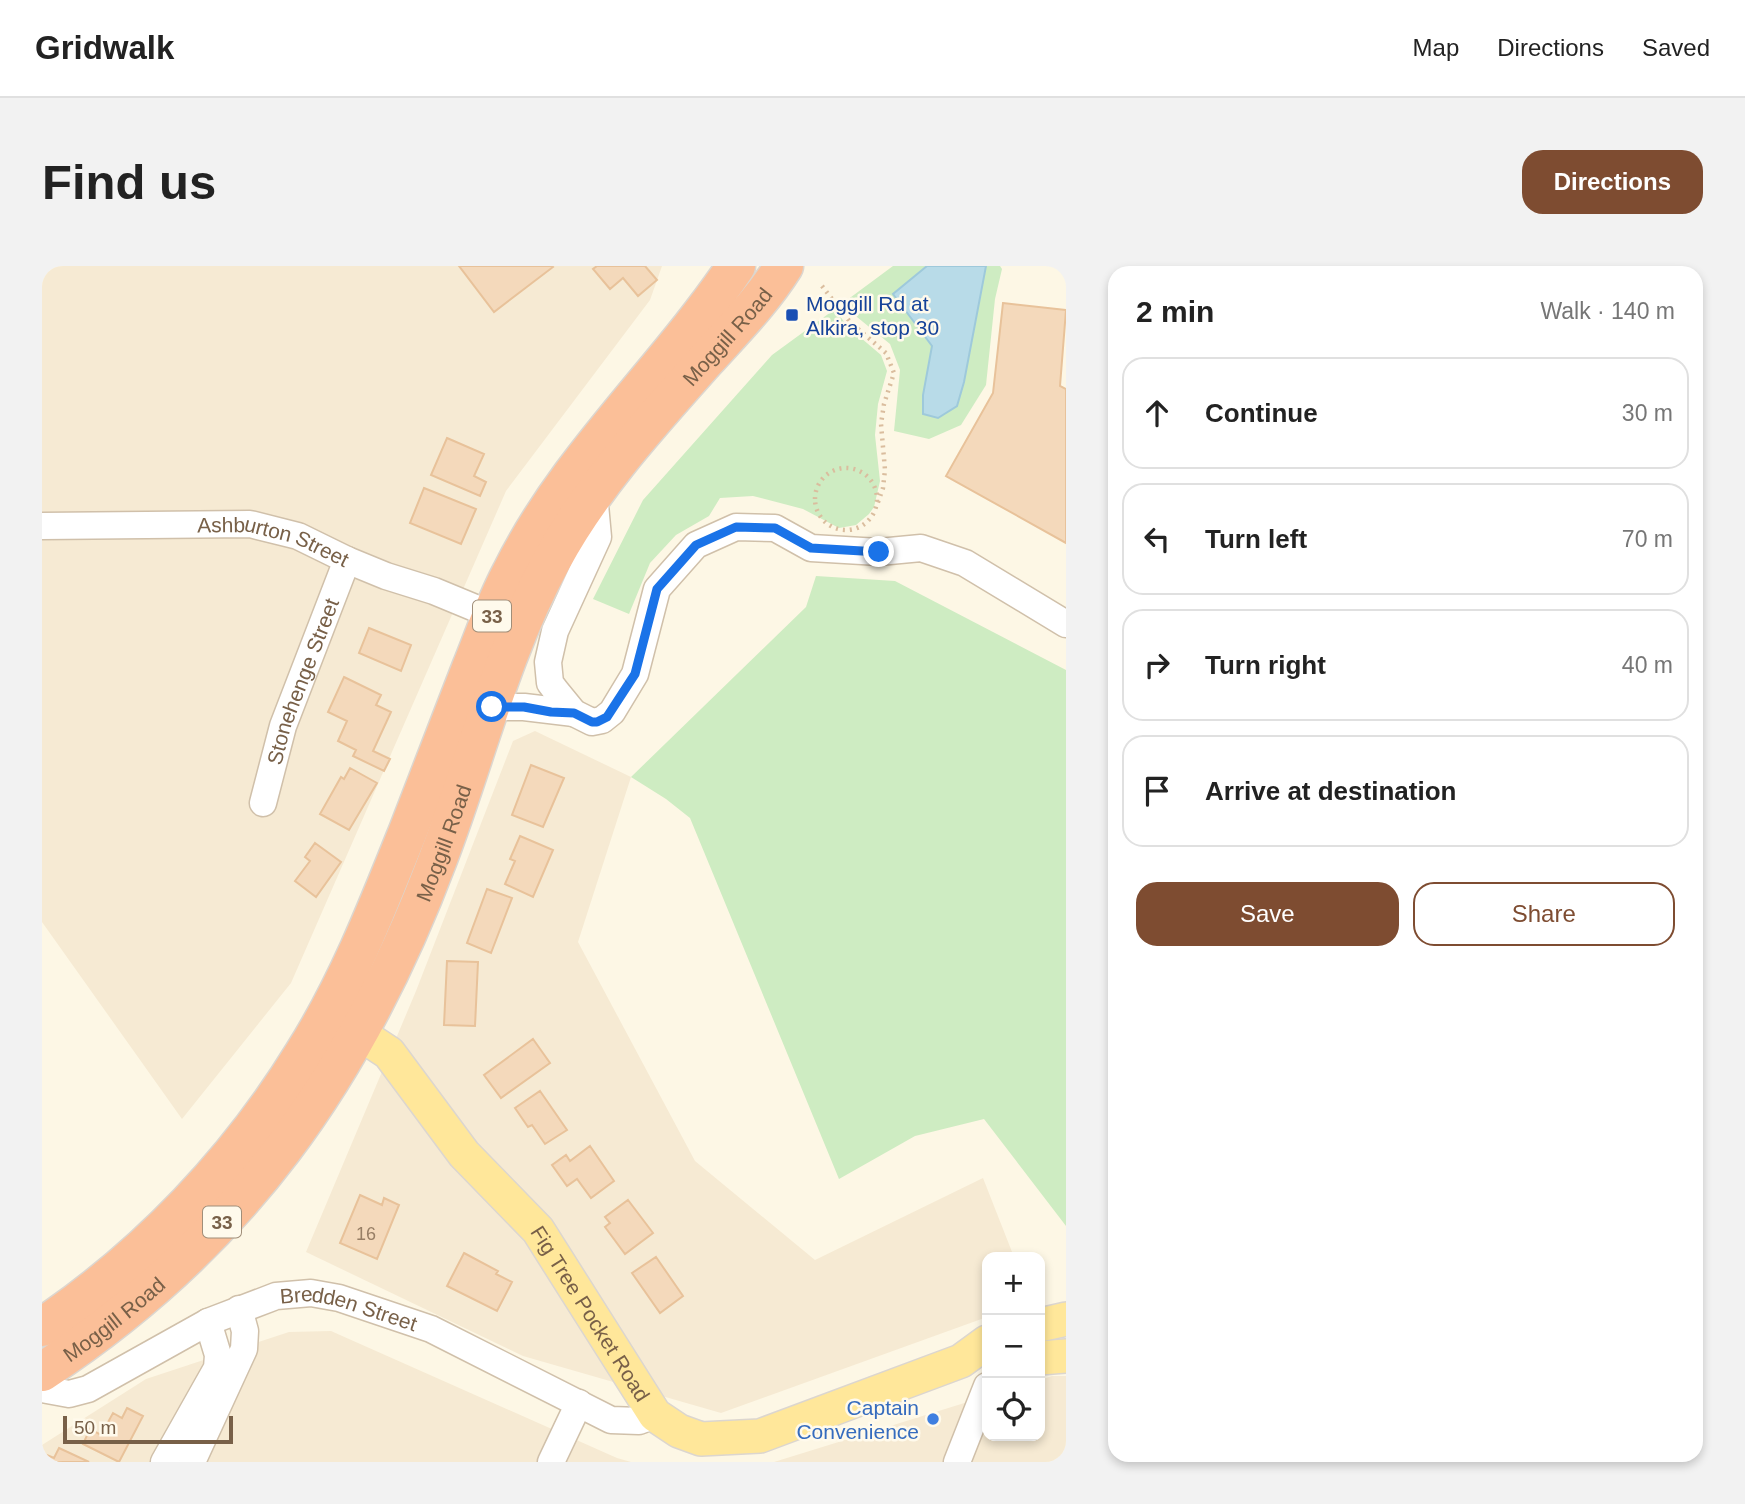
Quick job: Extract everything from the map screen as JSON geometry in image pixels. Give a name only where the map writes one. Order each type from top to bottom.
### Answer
[{"type":"highway","name":"Moggill Road","points":[[42,1327],[85,1296],[152,1239],[221,1167],[282,1089],[327,1013],[354,956],[406,835],[510,574],[556,496],[610,424],[692,328],[736,266]]},
{"type":"highway","name":"Moggill Road","points":[[42,1372],[124,1314],[184,1261],[228,1216],[292,1138],[329,1085],[360,1033],[391,972],[428,885],[519,630],[554,556],[594,494],[650,424],[756,304],[784,266]]},
{"type":"main road","name":"Fig Tree Pocket Road","points":[[327,1013],[394,1058],[464,1154],[538,1230],[655,1415],[679,1431],[701,1439],[760,1436],[978,1355]]},
{"type":"main road","points":[[1045,1324],[1066,1320]]},
{"type":"main road","points":[[1045,1358],[1066,1356]]},
{"type":"street","points":[[574,713],[551,683],[548,662],[555,631],[598,537],[594,494]]},
{"type":"street","name":"Ashburton Street","points":[[42,526],[250,524],[298,536],[386,576],[434,591],[492,615]]},
{"type":"street","points":[[492,707],[524,707],[574,713],[597,722],[612,712],[635,674],[657,589],[696,545],[736,527],[775,528],[811,548],[879,552],[921,548],[965,563],[1066,624]]},
{"type":"street","name":"Stonehenge Street","points":[[263,803],[284,726],[347,560]]},
{"type":"street","name":"Bredden Street","points":[[42,1389],[69,1394],[88,1389],[208,1322],[276,1296],[311,1293],[339,1298],[431,1329],[611,1420],[639,1421],[655,1415]]},
{"type":"street","points":[[192,1462],[244,1349],[245,1331],[239,1309]]},
{"type":"street","points":[[163,1462],[217,1368],[218,1355],[208,1322]]},
{"type":"street","points":[[957,1462],[982,1399]]},
{"type":"street","points":[[551,1462],[579,1403]]},
{"type":"path","points":[[822,286],[850,322],[886,353],[894,373],[881,424],[884,488],[877,505],[866,524],[846,531],[836,529],[820,516],[815,506],[815,495],[824,478],[832,471],[851,468],[869,477],[878,495],[877,505]]},
{"type":"shaded area","points":[[42,266],[662,266],[650,300],[506,491],[291,983],[182,1119],[42,922]]},
{"type":"shaded area","points":[[535,731],[631,777],[578,942],[695,1161],[815,1260],[983,1178],[1012,1252],[982,1252],[982,1319],[721,1413],[523,1356],[306,1252],[416,991],[513,741]]},
{"type":"shaded area","points":[[331,1331],[631,1462],[42,1462],[42,1445],[146,1379],[289,1332]]},
{"type":"shaded area","points":[[1066,1376],[1066,1462],[774,1462],[982,1398],[982,1441],[1045,1441],[1045,1378]]},
{"type":"green space","points":[[893,266],[1000,266],[1002,269],[995,299],[986,385],[961,425],[929,439],[894,431],[900,370],[890,344],[843,303]]},
{"type":"green space","points":[[835,309],[847,326],[881,355],[887,371],[878,404],[875,435],[880,481],[874,507],[869,514],[856,525],[839,528],[803,509],[753,496],[720,498],[709,516],[676,535],[650,563],[629,614],[593,599],[643,500],[772,355]]},
{"type":"green space","points":[[816,576],[895,581],[1066,670],[1066,1226],[984,1119],[915,1136],[839,1179],[690,818],[631,777],[806,607]]},
{"type":"water","points":[[927,266],[986,266],[957,406],[938,418],[923,414],[923,395],[932,346],[893,294]]},
{"type":"building","points":[[459,266],[552,266],[553,267],[494,312]]},
{"type":"building","points":[[597,266],[645,266],[657,280],[638,296],[623,278],[610,289],[593,269]]},
{"type":"building","points":[[1003,303],[1066,310],[1060,386],[1066,389],[1066,543],[946,476],[993,393]]},
{"type":"building","points":[[447,438],[484,454],[474,476],[486,482],[480,496],[431,475]]},
{"type":"building","points":[[424,488],[476,509],[461,544],[410,523]]},
{"type":"building","points":[[369,628],[411,645],[401,671],[359,653]]},
{"type":"building","points":[[344,677],[381,695],[376,705],[391,712],[373,751],[390,759],[384,771],[353,756],[356,750],[338,741],[347,721],[328,712]]},
{"type":"building","points":[[531,765],[564,778],[543,827],[512,815]]},
{"type":"building","points":[[350,768],[377,783],[349,830],[320,814],[341,777],[344,779]]},
{"type":"building","points":[[520,836],[553,850],[533,897],[505,884],[515,861],[510,859]]},
{"type":"building","points":[[315,843],[341,862],[316,897],[295,881],[310,861],[305,857]]},
{"type":"building","points":[[487,889],[512,898],[491,953],[467,943]]},
{"type":"building","points":[[447,961],[478,962],[475,1026],[444,1025]]},
{"type":"building","points":[[533,1039],[550,1063],[501,1098],[484,1075]]},
{"type":"building","points":[[540,1091],[567,1130],[545,1144],[532,1125],[528,1127],[515,1108]]},
{"type":"building","points":[[590,1146],[614,1181],[591,1198],[577,1179],[567,1186],[552,1165],[566,1155],[570,1161]]},
{"type":"building","points":[[360,1195],[382,1205],[384,1198],[399,1205],[377,1259],[340,1243]]},
{"type":"building","points":[[628,1200],[653,1233],[625,1254],[605,1227],[610,1223],[605,1217]]},
{"type":"building","points":[[464,1253],[498,1271],[496,1274],[512,1282],[497,1311],[447,1286]]},
{"type":"building","points":[[656,1257],[683,1296],[660,1313],[632,1273]]},
{"type":"building","points":[[127,1408],[143,1416],[119,1462],[83,1444],[90,1429],[101,1435],[113,1413],[122,1418]]},
{"type":"building","points":[[59,1448],[89,1462],[44,1462],[47,1455],[54,1458]]},
{"type":"place","name":"Moggill Rd at Alkira, stop 30","points":[[792,315]]},
{"type":"place","name":"Captain Convenience","points":[[933,1419]]},
{"type":"route","points":[[492,707],[524,707],[574,713],[592,722],[607,717],[635,674],[657,589],[696,545],[736,527],[775,528],[811,548],[879,552]]}]
